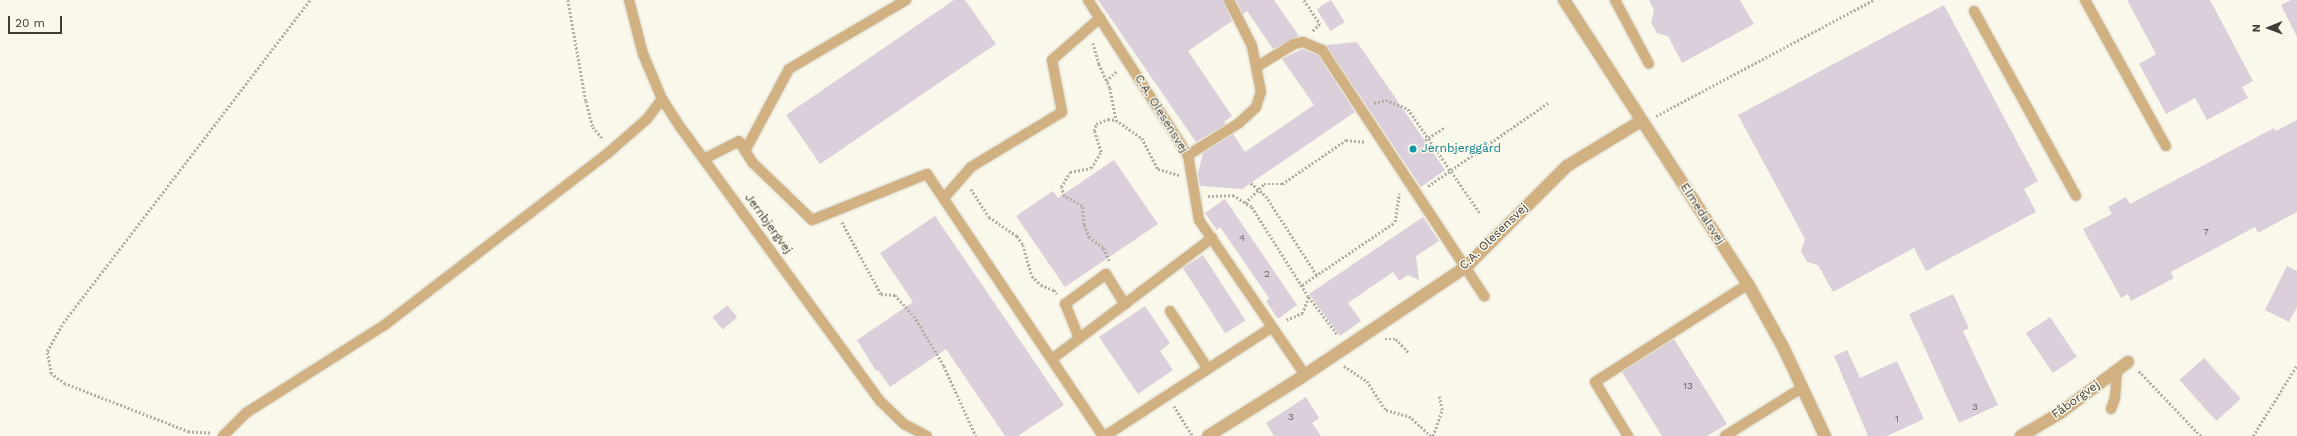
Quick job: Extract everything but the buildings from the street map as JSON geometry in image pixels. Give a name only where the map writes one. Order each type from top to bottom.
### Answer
[{"type":"street","name":"Elmedalsvej","points":[[1564,0],[1641,122],[1748,284],[1803,387],[1825,436]]},
{"type":"street","name":"C.A. Olesensvej","points":[[1208,436],[1331,358],[1467,266],[1567,166],[1641,122]]},
{"type":"street","name":"Fåborgvej","points":[[2021,436],[2060,413],[2128,362]]},
{"type":"lane","name":"Jernbjergvej","points":[[629,0],[643,54],[662,99],[880,401],[904,424],[927,436]]},
{"type":"lane","points":[[745,151],[789,69],[906,0]]},
{"type":"lane","name":"C.A. Olesensvej","points":[[1088,0],[1188,155],[1199,220],[1305,375]]},
{"type":"lane","points":[[1188,155],[1240,123],[1256,107],[1261,92],[1258,66],[1252,46],[1229,0]]},
{"type":"lane","points":[[1615,0],[1649,64]]},
{"type":"lane","points":[[2085,0],[2166,146]]},
{"type":"lane","points":[[1974,11],[2076,196]]},
{"type":"lane","points":[[944,198],[971,167],[1062,112],[1052,60],[1100,18]]},
{"type":"lane","points":[[1258,66],[1294,44],[1303,42],[1322,50],[1467,266],[1484,296]]},
{"type":"lane","points":[[226,433],[246,412],[386,324],[612,150],[647,119],[662,99]]},
{"type":"lane","points":[[704,159],[739,141],[753,163],[812,220],[927,174],[1104,436],[1272,327]]},
{"type":"lane","points":[[1052,359],[1212,238]]},
{"type":"lane","points":[[1079,338],[1065,304],[1106,274],[1125,304]]},
{"type":"lane","points":[[1628,436],[1594,382],[1748,284]]},
{"type":"lane","points":[[1170,311],[1208,369]]},
{"type":"lane","points":[[2111,409],[2115,398],[2117,370]]},
{"type":"lane","points":[[1726,436],[1803,387]]},
{"type":"path","points":[[226,433],[189,432],[65,384],[51,374],[47,351],[63,323],[310,0]]},
{"type":"path","points":[[568,0],[586,102],[593,127],[612,150]]},
{"type":"path","points":[[1304,0],[1320,24],[1313,31],[1310,44]]},
{"type":"path","points":[[1641,122],[1655,117],[1873,0]]},
{"type":"path","points":[[1085,31],[1092,40],[1099,64],[1110,88],[1116,120]]},
{"type":"path","points":[[1360,107],[1386,100],[1408,109],[1480,214]]},
{"type":"path","points":[[1418,193],[1548,103]]},
{"type":"path","points":[[1106,274],[1109,258],[1103,248],[1090,238],[1084,225],[1082,206],[1064,196],[1061,187],[1070,172],[1091,168],[1101,152],[1094,131],[1096,124],[1108,118],[1116,120],[1142,138],[1158,169],[1173,175],[1191,175]]},
{"type":"path","points":[[1425,140],[1445,128]]},
{"type":"path","points":[[1245,203],[1264,184],[1282,184],[1346,140],[1374,143],[1381,138]]},
{"type":"path","points":[[961,178],[977,196],[989,217],[1017,236],[1023,245],[1032,276],[1041,285],[1054,290],[1065,304]]},
{"type":"path","points":[[1302,285],[1395,222],[1401,183],[1408,179]]},
{"type":"path","points":[[1251,183],[1260,189],[1317,274]]},
{"type":"path","points":[[1195,196],[1232,195],[1252,208],[1309,296],[1303,313],[1272,327]]},
{"type":"path","points":[[835,211],[881,294],[895,296],[914,316],[944,366],[976,436]]},
{"type":"path","points":[[1331,358],[1367,381],[1386,410],[1409,416],[1432,436],[1442,410],[1439,396]]},
{"type":"path","points":[[2128,362],[2201,436]]},
{"type":"path","points":[[2253,436],[2297,365]]},
{"type":"path","points":[[1168,395],[1194,436]]},
{"type":"place","name":"Jernbjerggård","points":[[1413,149]]}]
